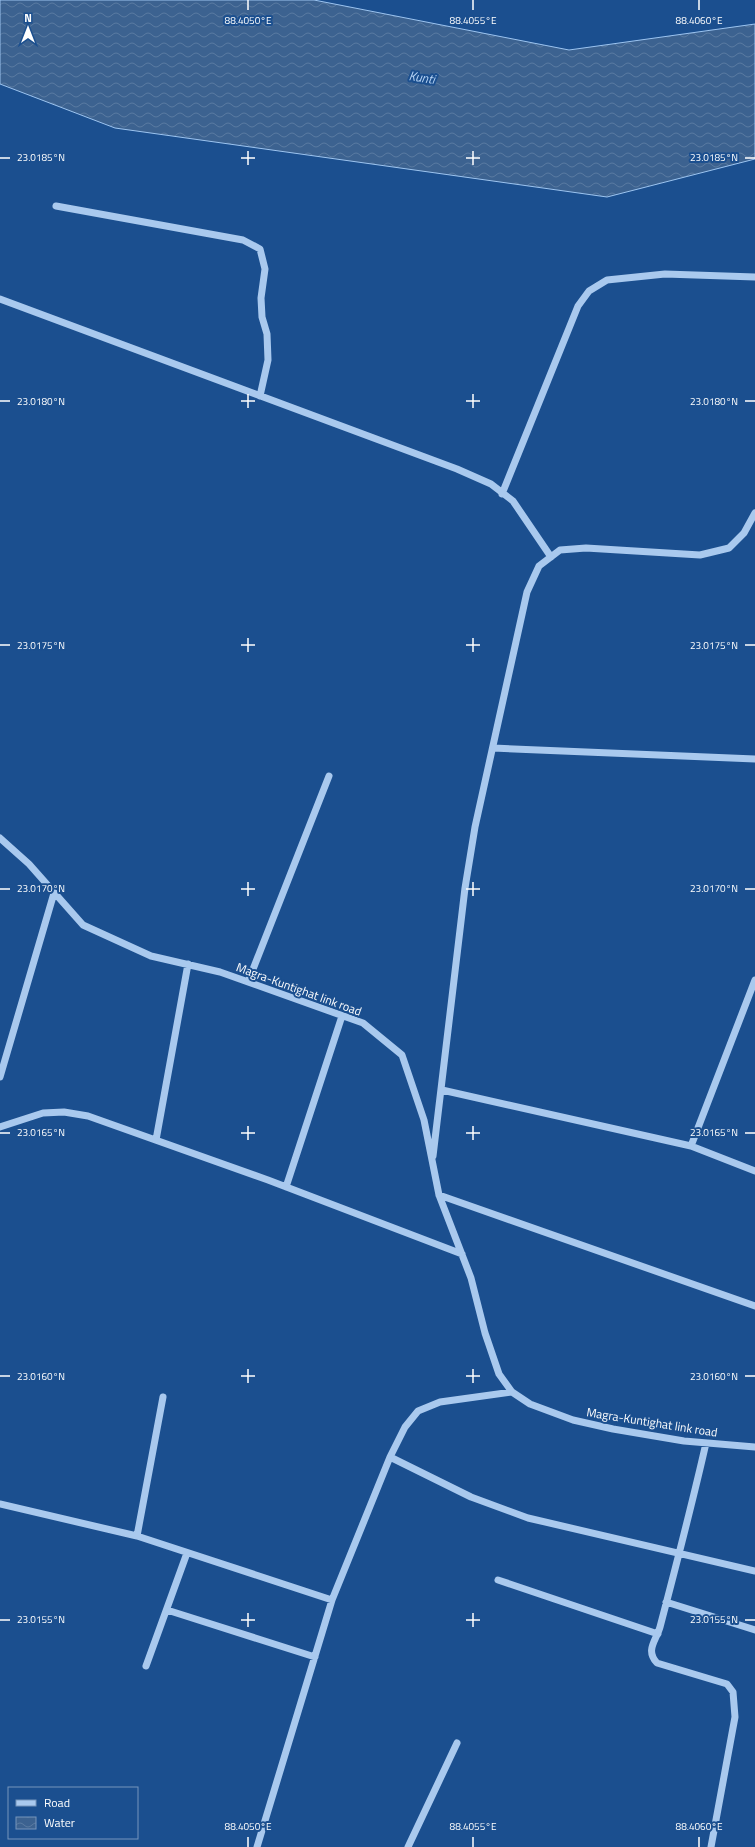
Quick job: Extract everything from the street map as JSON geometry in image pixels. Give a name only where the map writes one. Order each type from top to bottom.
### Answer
[{"type":"street","points":[[56,206],[243,240],[260,249],[265,269],[261,298],[262,317],[267,334],[268,360],[260,396]]},
{"type":"street","points":[[502,494],[578,306],[589,291],[607,280],[665,274],[755,277]]},
{"type":"street","points":[[0,299],[457,469],[491,484],[513,501],[551,557]]},
{"type":"street","points":[[432,1162],[475,827],[527,592],[540,566],[560,550],[586,548],[700,555],[729,548],[744,532],[755,513]]},
{"type":"street","points":[[492,748],[755,759]]},
{"type":"street","points":[[248,982],[329,776]]},
{"type":"street","name":"Magra-Kuntighat link road","points":[[0,838],[29,864],[83,925],[152,956],[220,972],[363,1023],[402,1055],[424,1120],[439,1195],[471,1278],[485,1333],[499,1374],[512,1392],[530,1404],[573,1420],[613,1429],[706,1443],[755,1447]]},
{"type":"street","points":[[0,1077],[54,893]]},
{"type":"street","points":[[156,1140],[188,964]]},
{"type":"street","points":[[691,1146],[755,980]]},
{"type":"street","points":[[286,1187],[342,1016]]},
{"type":"street","points":[[442,1090],[691,1146],[755,1172]]},
{"type":"street","points":[[0,1127],[43,1112],[64,1112],[88,1116],[286,1187],[462,1254]]},
{"type":"street","points":[[439,1195],[755,1306]]},
{"type":"street","points":[[260,1846],[332,1600],[390,1457],[405,1427],[418,1411],[440,1402],[512,1392]]},
{"type":"street","points":[[138,1536],[163,1397]]},
{"type":"street","points":[[706,1443],[680,1554],[658,1634],[651,1650],[651,1657],[657,1663],[727,1684],[733,1692],[735,1717],[711,1847]]},
{"type":"street","points":[[390,1457],[471,1497],[528,1518],[755,1571]]},
{"type":"street","points":[[0,1504],[138,1536],[332,1600]]},
{"type":"street","points":[[146,1666],[187,1553]]},
{"type":"street","points":[[498,1580],[658,1634]]},
{"type":"street","points":[[666,1602],[755,1630]]},
{"type":"street","points":[[167,1610],[315,1657]]},
{"type":"street","points":[[408,1847],[457,1743]]},
{"type":"water","name":"Kunti","points":[[0,0],[314,0],[569,50],[755,24],[755,159],[607,197],[115,128],[0,84]]}]
